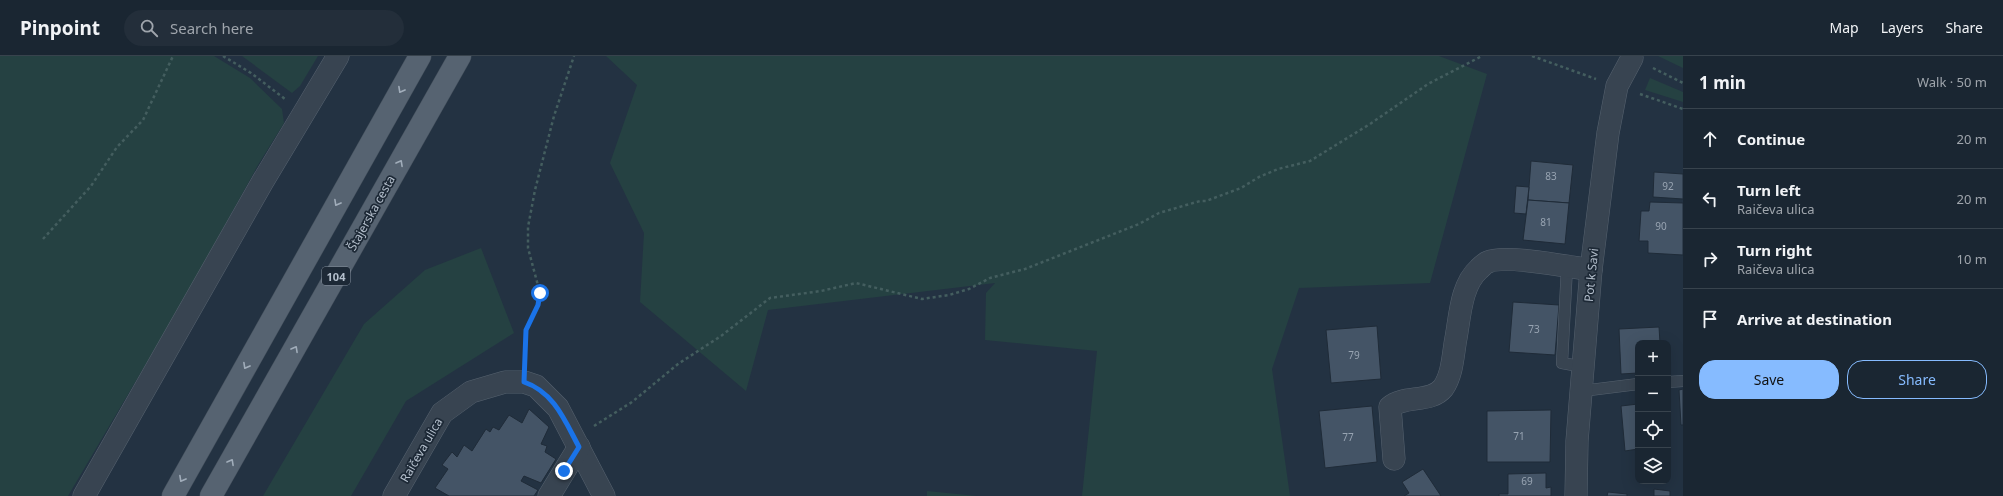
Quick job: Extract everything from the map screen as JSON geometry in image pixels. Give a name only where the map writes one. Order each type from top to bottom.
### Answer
[{"type":"main road","points":[[173,496],[420,56]]},
{"type":"main road","name":"Štajerska cesta","points":[[211,496],[460,56]]},
{"type":"street","points":[[84,496],[302,114],[338,56]]},
{"type":"street","name":"Pot k Savi","points":[[1576,496],[1578,442],[1591,270],[1608,133],[1617,86],[1632,58]]},
{"type":"street","points":[[1394,459],[1390,407],[1395,402],[1427,396],[1438,392],[1443,388],[1450,373],[1464,296],[1477,270],[1489,262],[1505,259],[1591,270]]},
{"type":"street","name":"Raičeva ulica","points":[[394,496],[442,414],[471,392],[505,382],[524,382],[536,386],[558,408],[604,496]]},
{"type":"street","points":[[549,496],[579,447]]},
{"type":"lane","points":[[1567,267],[1562,363],[1584,367]]},
{"type":"lane","points":[[1671,382],[1683,381]]},
{"type":"lane","points":[[1582,391],[1635,384]]},
{"type":"path","points":[[43,239],[91,186],[118,147],[143,120],[173,56]]},
{"type":"path","points":[[223,56],[251,73],[285,98],[302,114]]},
{"type":"path","points":[[524,382],[526,330],[538,305],[540,293],[528,248],[528,227],[535,190],[554,116],[574,56]]},
{"type":"path","points":[[579,447],[589,429],[632,402],[678,364],[721,336],[770,298],[821,291],[856,283],[922,299],[948,295],[969,289],[990,278],[1025,269],[1139,224],[1159,213],[1200,201],[1206,202],[1241,188],[1259,177],[1278,169],[1310,161],[1370,124],[1428,84],[1482,56]]},
{"type":"green space","points":[[0,56],[214,56],[250,78],[282,109],[284,123],[258,165],[186,296],[68,496],[0,496]]},
{"type":"green space","points":[[242,56],[318,56],[300,86],[292,93]]},
{"type":"green space","points":[[606,56],[1439,56],[1487,74],[1430,283],[1299,288],[1272,369],[1290,496],[1082,496],[1097,351],[985,340],[986,293],[995,283],[768,310],[746,391],[640,302],[644,233],[610,163],[637,85]]},
{"type":"green space","points":[[1658,56],[1683,56],[1683,68]]},
{"type":"green space","points":[[1650,78],[1683,92],[1683,102],[1645,90]]},
{"type":"green space","points":[[481,248],[514,333],[406,401],[351,496],[263,496],[364,324],[425,270]]},
{"type":"green space","points":[[927,491],[977,496],[927,496]]},
{"type":"building","points":[[1531,161],[1573,165],[1569,203],[1528,200]]},
{"type":"building","points":[[1654,172],[1683,174],[1683,199],[1653,197]]},
{"type":"building","points":[[1516,186],[1529,187],[1526,214],[1514,213]]},
{"type":"building","points":[[1528,200],[1569,203],[1565,244],[1523,240]]},
{"type":"building","points":[[1650,202],[1683,203],[1683,255],[1648,253],[1648,241],[1639,241],[1641,211],[1649,211]]},
{"type":"building","points":[[1513,302],[1559,305],[1555,355],[1509,352]]},
{"type":"building","points":[[1377,326],[1381,379],[1331,383],[1326,330]]},
{"type":"building","points":[[1659,327],[1660,340],[1635,340],[1635,373],[1621,374],[1619,329]]},
{"type":"building","points":[[1683,389],[1683,425],[1681,425],[1679,390]]},
{"type":"building","points":[[1635,404],[1635,449],[1625,451],[1621,406]]},
{"type":"building","points":[[1372,406],[1377,462],[1325,468],[1319,411]]},
{"type":"building","points":[[529,409],[549,427],[541,444],[547,446],[545,452],[556,459],[541,483],[524,476],[521,481],[538,490],[534,496],[449,496],[435,488],[448,469],[442,465],[452,452],[457,457],[464,445],[472,451],[486,429],[490,432],[493,427],[499,430],[509,415],[522,423]]},
{"type":"building","points":[[1551,410],[1550,462],[1487,462],[1487,411]]},
{"type":"building","points":[[1423,469],[1441,496],[1404,496],[1409,493],[1402,482]]},
{"type":"building","points":[[1546,473],[1546,488],[1551,487],[1551,496],[1499,496],[1499,494],[1508,494],[1508,474]]},
{"type":"building","points":[[1654,489],[1670,491],[1670,496],[1654,496]]},
{"type":"building","points":[[1608,492],[1627,494],[1627,496],[1607,496]]},
{"type":"route","points":[[540,293],[538,305],[526,330],[524,382],[536,386],[558,408],[579,447],[564,471]]}]
